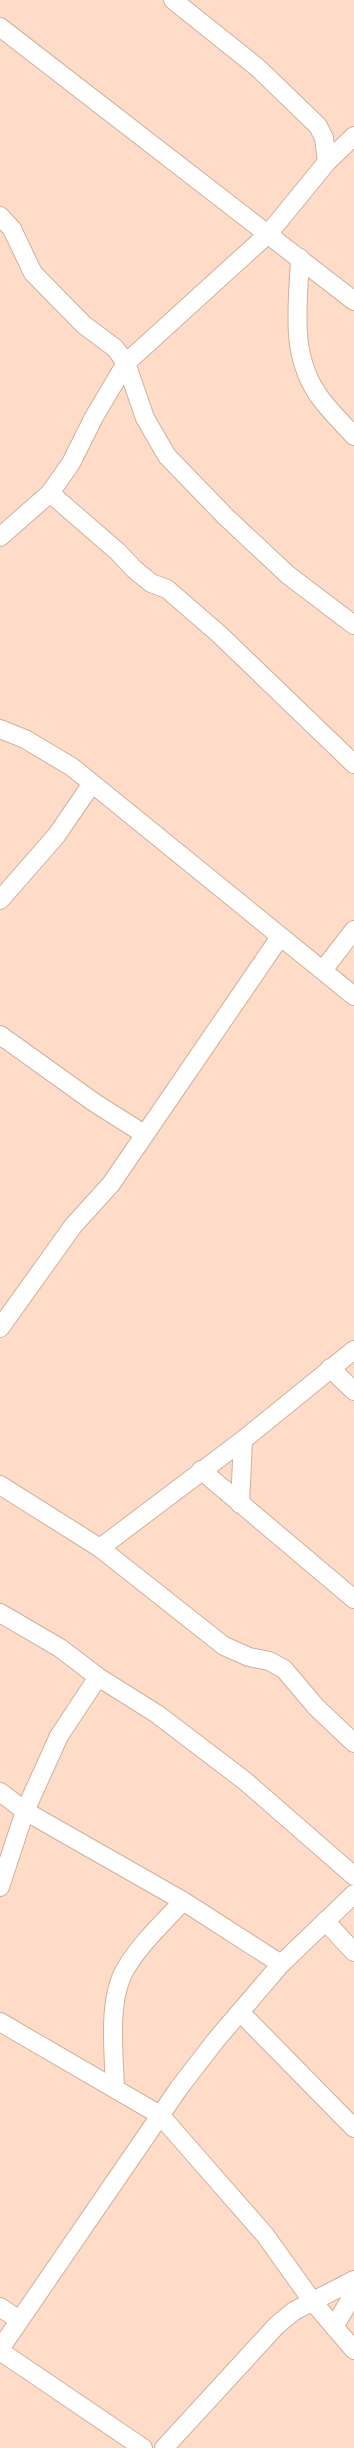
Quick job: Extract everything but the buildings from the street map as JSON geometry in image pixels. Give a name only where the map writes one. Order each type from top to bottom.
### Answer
[{"type":"street","points":[[173,0],[258,68],[318,126],[324,138],[327,162]]},
{"type":"street","points":[[0,27],[269,233],[354,301]]},
{"type":"street","points":[[0,537],[50,493],[71,463],[94,417],[126,363],[269,233],[327,162],[354,136]]},
{"type":"street","points":[[0,216],[12,229],[33,273],[84,325],[115,348],[126,363],[145,418],[167,456],[226,517],[288,575],[354,625]]},
{"type":"street","points":[[300,258],[296,337],[304,371],[321,399],[354,436]]},
{"type":"street","points":[[50,493],[118,552],[134,569],[151,583],[167,589],[219,634],[354,764]]},
{"type":"street","points":[[0,729],[32,743],[72,767],[91,785],[203,872],[280,937],[354,996]]},
{"type":"street","points":[[0,900],[56,836],[91,785]]},
{"type":"street","points":[[323,970],[354,930]]},
{"type":"street","points":[[0,1328],[73,1226],[111,1184],[280,937]]},
{"type":"street","points":[[0,1035],[95,1103],[144,1134]]},
{"type":"street","points":[[100,1548],[201,1470],[243,1440],[354,1350]]},
{"type":"street","points":[[330,1368],[354,1391]]},
{"type":"street","points":[[240,1504],[243,1440]]},
{"type":"street","points":[[201,1470],[354,1599]]},
{"type":"street","points":[[0,1485],[100,1548],[224,1646],[249,1657],[269,1661],[284,1669],[316,1707],[354,1743]]},
{"type":"street","points":[[0,1613],[60,1648],[98,1677],[157,1714],[245,1781],[354,1876]]},
{"type":"street","points":[[0,1887],[26,1811],[59,1736],[98,1677]]},
{"type":"street","points":[[0,1792],[26,1811],[183,1901],[281,1964]]},
{"type":"street","points":[[143,2448],[0,2350],[160,2115],[216,2040],[281,1964],[354,1894]]},
{"type":"street","points":[[114,2088],[113,2025],[118,1990],[125,1969],[145,1943],[183,1901]]},
{"type":"street","points":[[325,1921],[354,1952]]},
{"type":"street","points":[[240,2012],[354,2128]]},
{"type":"street","points":[[0,2022],[160,2115],[265,2235],[313,2302],[354,2350]]},
{"type":"street","points":[[164,2448],[277,2325],[294,2311],[354,2280]]},
{"type":"street","points":[[334,2327],[354,2293]]},
{"type":"street","points":[[0,2307],[20,2320]]}]
